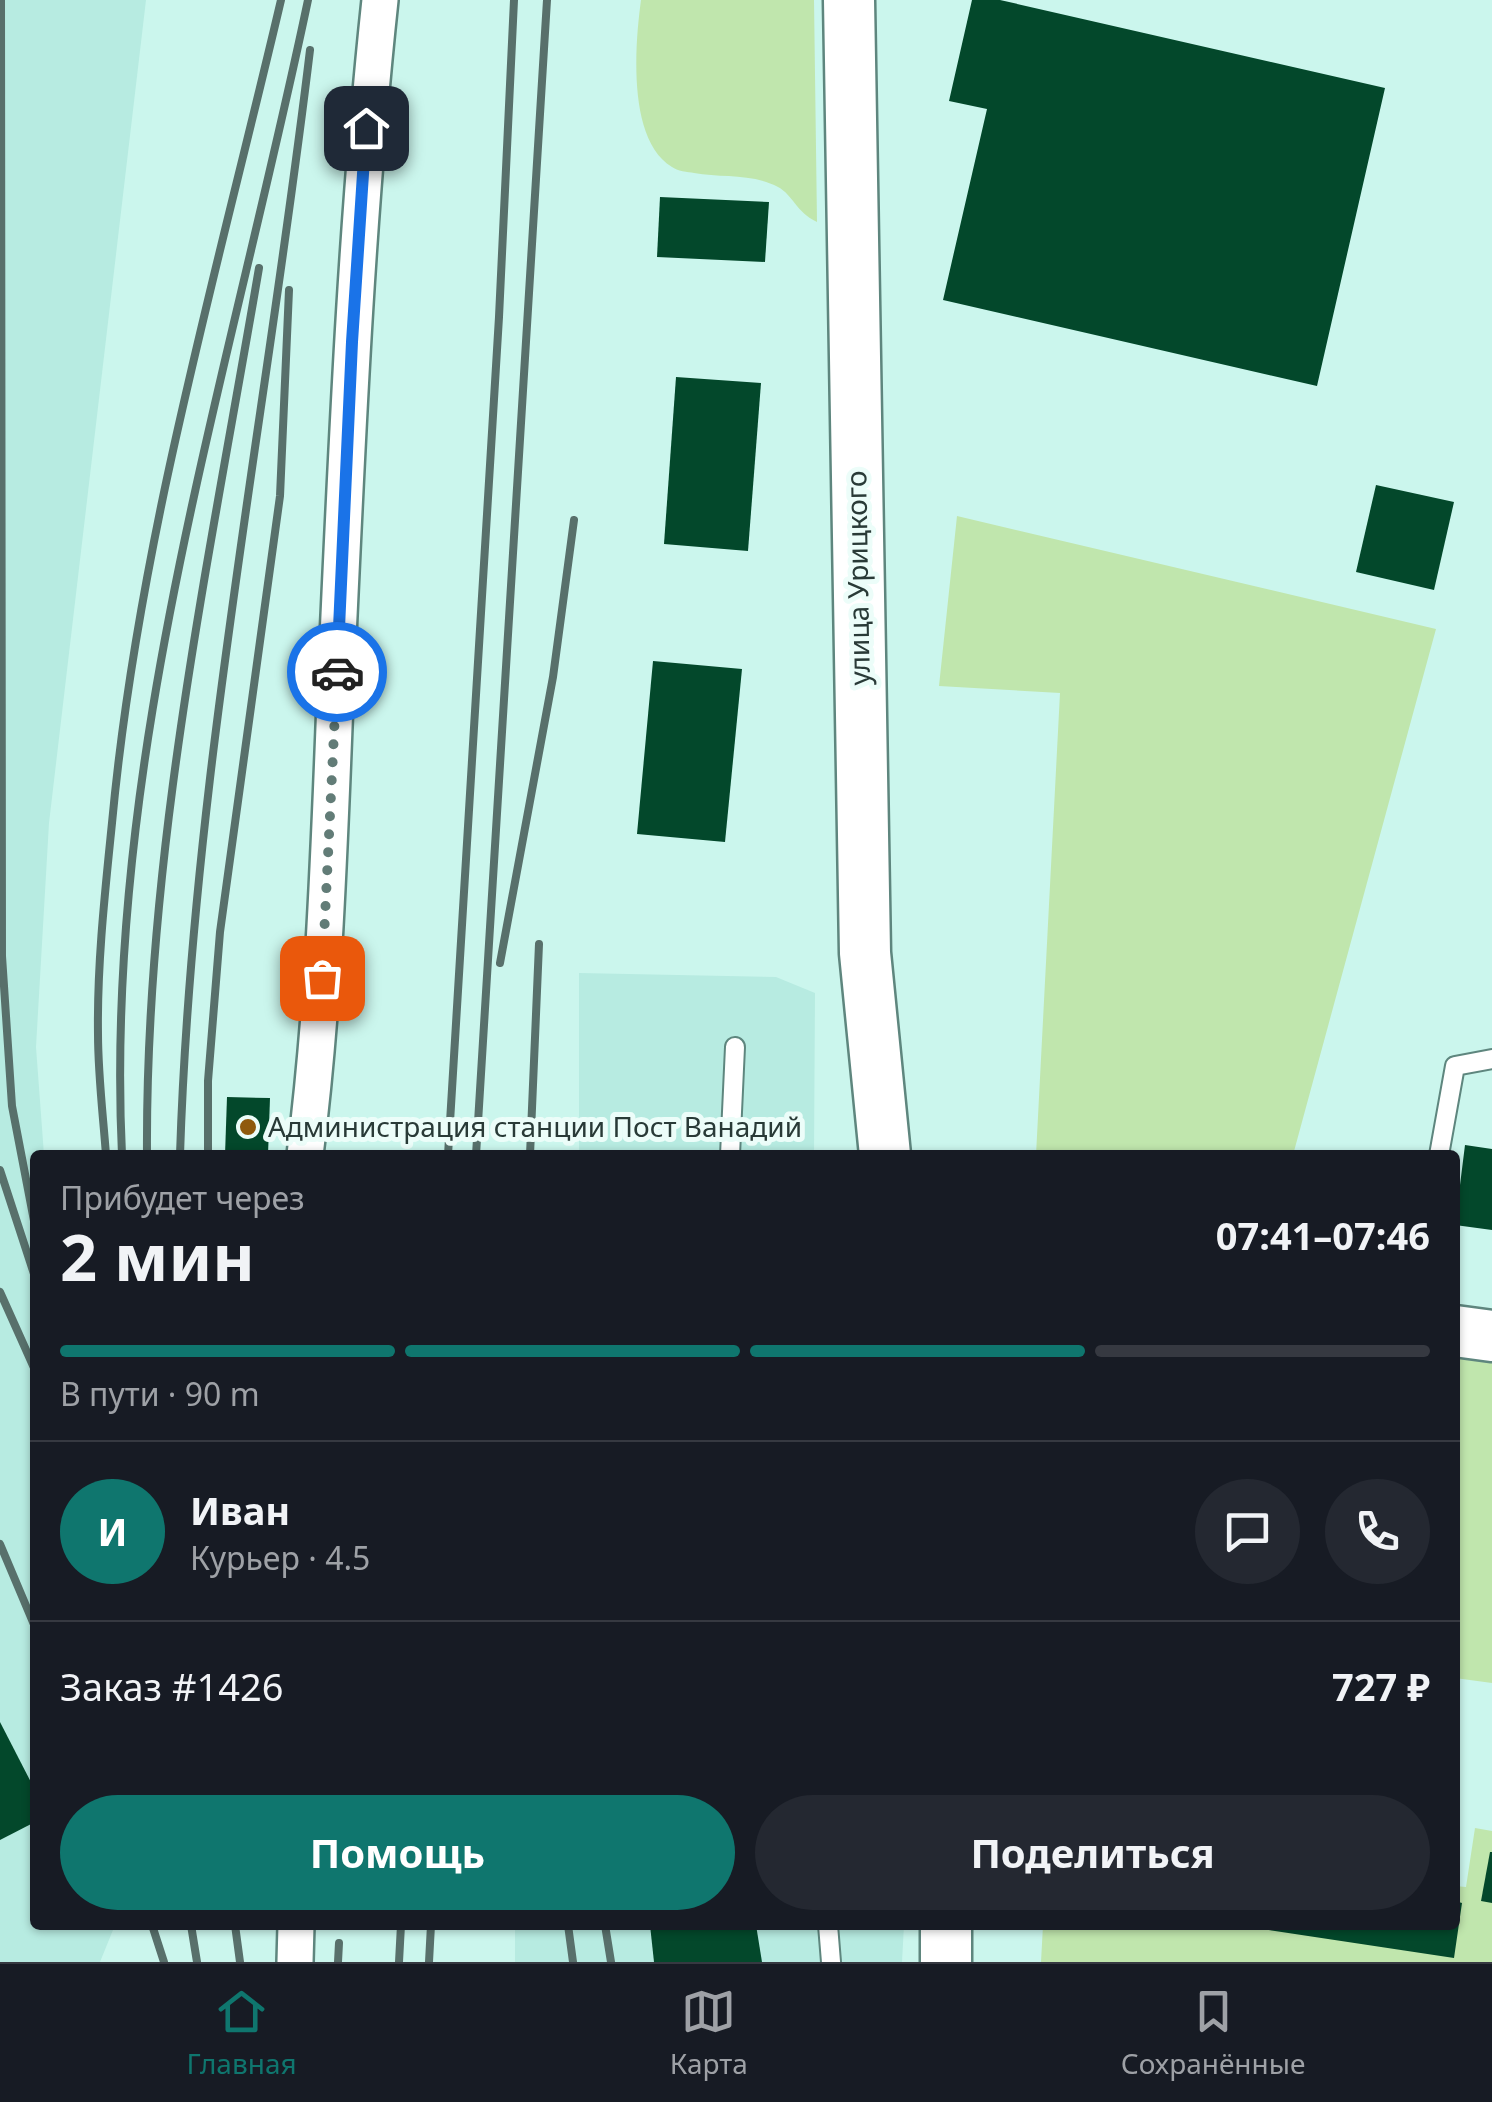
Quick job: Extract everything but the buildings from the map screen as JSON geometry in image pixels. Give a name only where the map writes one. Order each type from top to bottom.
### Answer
[{"type":"street","points":[[304,1150],[328,900],[352,342],[366,128],[380,0]]},
{"type":"street","name":"улица Урицкого","points":[[849,0],[865,953],[885,1150]]},
{"type":"street","points":[[1460,1332],[1492,1336]]},
{"type":"street","points":[[295,1962],[296,1930]]},
{"type":"street","points":[[946,1930],[946,1962]]},
{"type":"lane","points":[[730,1150],[735,1047]]},
{"type":"lane","points":[[1441,1150],[1455,1066],[1492,1059]]},
{"type":"lane","points":[[828,1930],[831,1962]]},
{"type":"shaded area","points":[[0,0],[146,0],[49,823],[36,1047],[44,1150],[30,1150],[30,1930],[113,1930],[100,1962],[0,1962]]},
{"type":"shaded area","points":[[579,973],[776,977],[815,993],[814,1150],[579,1150]]},
{"type":"shaded area","points":[[515,1930],[904,1930],[902,1962],[515,1962]]},
{"type":"green space","points":[[641,0],[814,0],[817,222],[783,190],[768,183],[680,170],[658,154],[647,136],[637,90]]},
{"type":"green space","points":[[957,516],[1436,629],[1294,1150],[1036,1150],[1060,693],[939,686]]},
{"type":"green space","points":[[1460,1357],[1492,1362],[1492,1683],[1460,1679]]},
{"type":"green space","points":[[1475,1828],[1492,1831],[1492,1962],[1041,1962],[1043,1930],[1460,1930],[1460,1886],[1466,1887]]},
{"type":"railway","points":[[1,0],[2,956],[12,1106],[30,1200]]},
{"type":"railway","points":[[106,1150],[99,1064],[99,981],[124,718],[140,615],[182,409],[281,0]]},
{"type":"railway","points":[[122,1150],[121,1008],[132,862],[151,717],[209,429],[308,0]]},
{"type":"railway","points":[[448,1150],[499,317],[514,0]]},
{"type":"railway","points":[[476,1150],[547,0]]},
{"type":"railway","points":[[180,1150],[187,1016],[215,739],[310,50]]},
{"type":"railway","points":[[147,1150],[149,1043],[168,820],[201,599],[259,268]]},
{"type":"railway","points":[[208,1150],[208,1081],[220,932],[280,496],[289,290]]},
{"type":"railway","points":[[500,963],[553,677],[574,520]]},
{"type":"railway","points":[[530,1150],[539,944]]},
{"type":"railway","points":[[0,1170],[30,1262]]},
{"type":"railway","points":[[0,1292],[30,1359]]},
{"type":"railway","points":[[0,1544],[30,1615]]},
{"type":"railway","points":[[154,1930],[164,1962]]},
{"type":"railway","points":[[192,1930],[197,1962]]},
{"type":"railway","points":[[236,1930],[240,1962]]},
{"type":"railway","points":[[399,1962],[401,1930]]},
{"type":"railway","points":[[429,1962],[431,1930]]},
{"type":"railway","points":[[569,1930],[573,1962]]},
{"type":"railway","points":[[606,1930],[611,1962]]},
{"type":"railway","points":[[338,1962],[339,1943]]},
{"type":"way so far","points":[[322,978],[337,672]]},
{"type":"place","name":"Администрация станции Пост Ванадий","points":[[248,1127]]},
{"type":"route","points":[[337,672],[366,128]]}]
